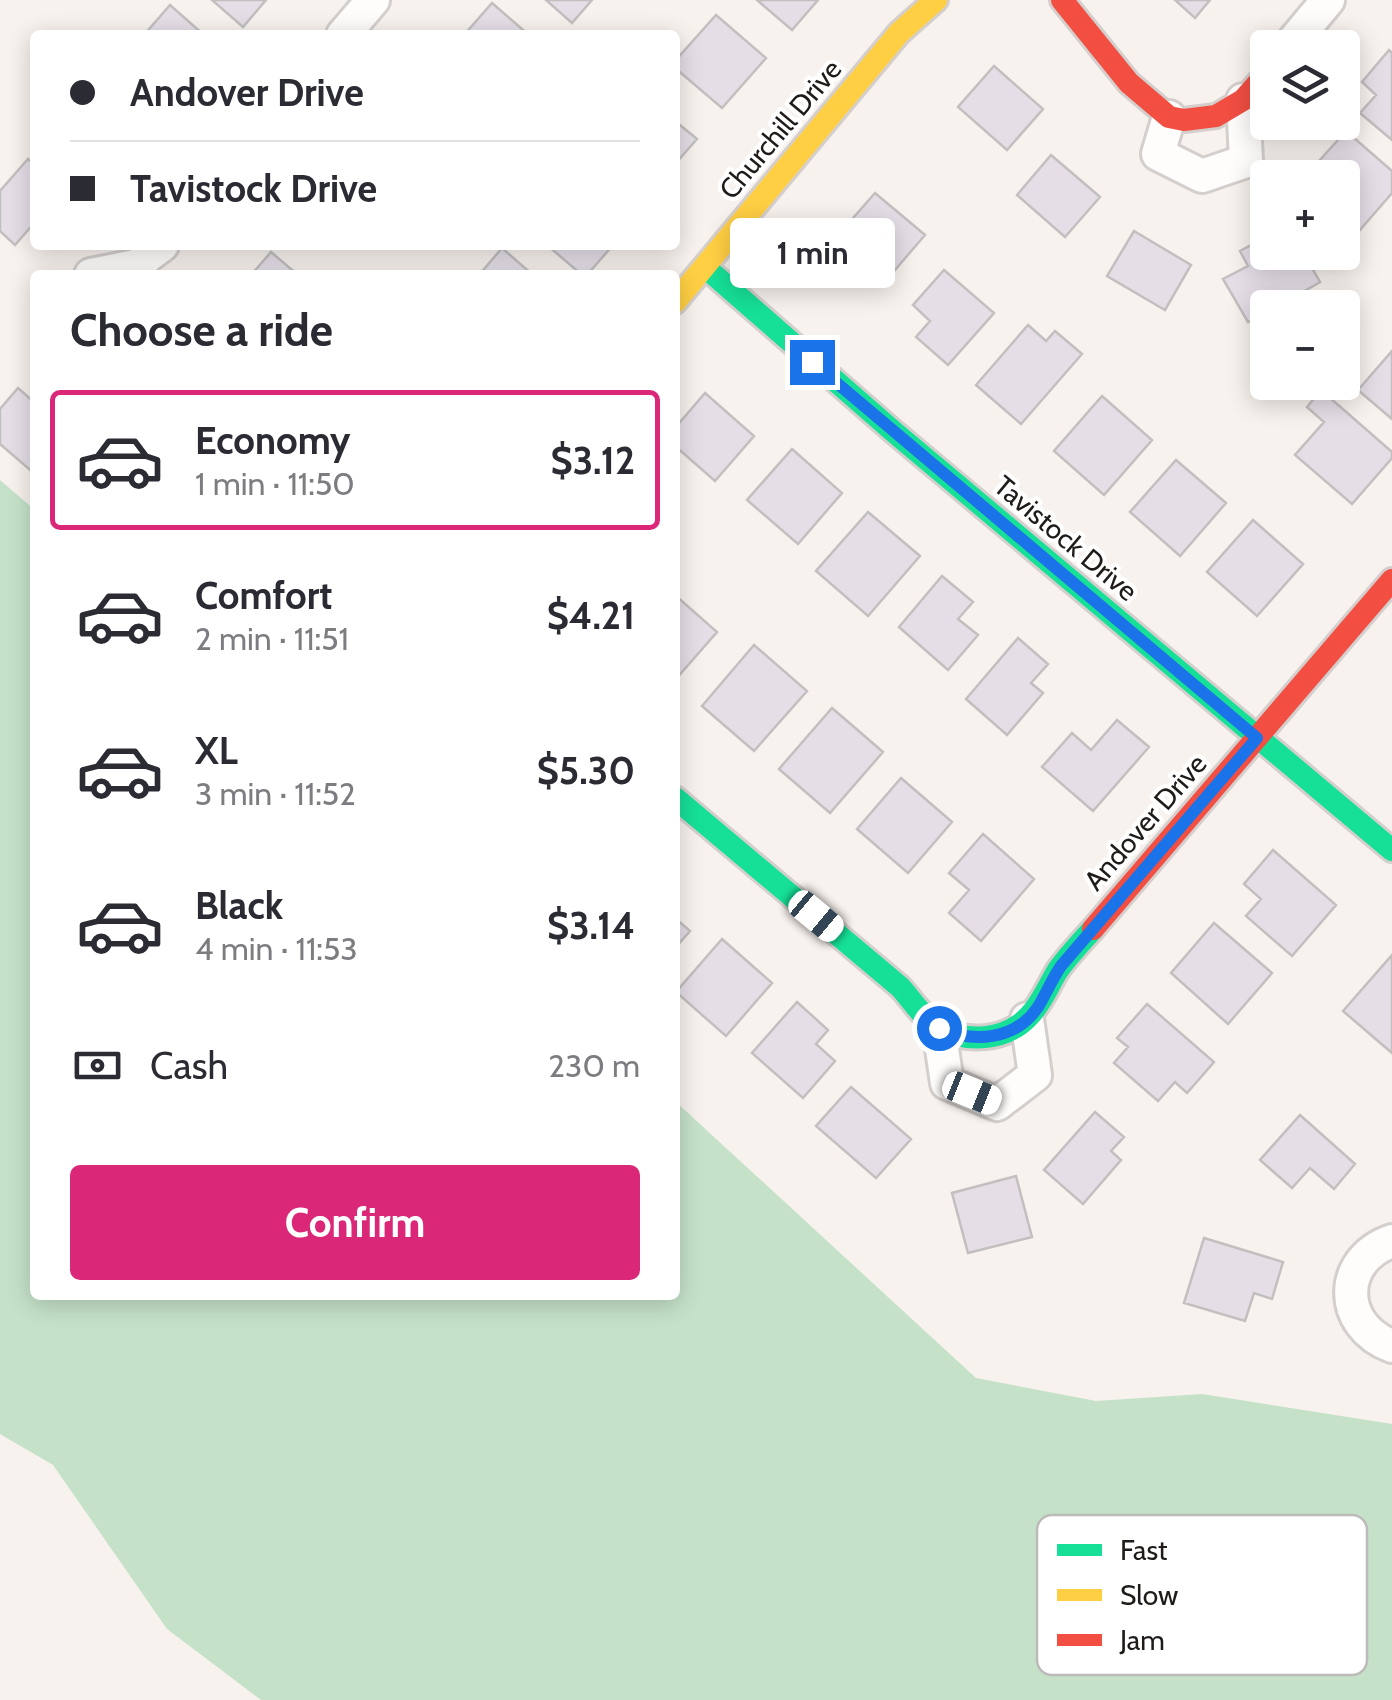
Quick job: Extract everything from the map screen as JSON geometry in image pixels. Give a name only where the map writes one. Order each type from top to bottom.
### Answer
[{"type":"street","points":[[348,30],[373,0]]},
{"type":"street","name":"Churchill Drive","points":[[680,296],[899,32],[936,0]]},
{"type":"street","points":[[1062,0],[1130,82],[1168,117],[1200,120],[1216,116],[1250,92]]},
{"type":"street","points":[[1303,30],[1328,0]]},
{"type":"street","points":[[1168,117],[1158,154],[1202,176],[1246,161],[1243,100]]},
{"type":"street","points":[[134,270],[156,250]]},
{"type":"street","name":"Tavistock Drive","points":[[705,267],[894,432],[1392,850]]},
{"type":"street","name":"Andover Drive","points":[[1027,1019],[1061,966],[1392,580]]},
{"type":"street","points":[[680,802],[900,987],[939,1028],[974,1038],[1000,1035],[1027,1019],[1036,1074],[997,1104],[947,1083],[939,1028]]},
{"type":"street","points":[[1392,1241],[1368,1254],[1358,1267],[1351,1295],[1359,1323],[1368,1334],[1392,1346]]},
{"type":"green space","points":[[0,480],[30,506],[30,1300],[680,1300],[680,1106],[976,1378],[1096,1401],[1202,1394],[1392,1424],[1392,1700],[261,1700],[167,1629],[53,1465],[0,1434]]},
{"type":"building","points":[[212,0],[266,0],[243,27]]},
{"type":"building","points":[[546,0],[592,0],[572,23]]},
{"type":"building","points":[[757,0],[818,0],[792,30]]},
{"type":"building","points":[[1175,0],[1210,0],[1195,18]]},
{"type":"building","points":[[492,3],[523,30],[468,30]]},
{"type":"building","points":[[170,5],[198,30],[148,30]]},
{"type":"building","points":[[716,15],[766,58],[722,108],[680,72],[680,55]]},
{"type":"building","points":[[1389,50],[1392,140],[1360,113],[1376,95],[1362,82]]},
{"type":"building","points":[[994,66],[1043,109],[1007,150],[958,107]]},
{"type":"building","points":[[680,125],[697,139],[680,158]]},
{"type":"building","points":[[1338,140],[1356,140],[1392,171],[1392,193],[1360,230],[1360,160],[1320,160]]},
{"type":"building","points":[[1051,155],[1100,197],[1065,237],[1017,195]]},
{"type":"building","points":[[30,161],[30,228],[15,245],[0,231],[0,191]]},
{"type":"building","points":[[875,193],[925,235],[883,284],[864,268],[850,284],[819,257]]},
{"type":"building","points":[[1134,231],[1191,265],[1165,310],[1107,276]]},
{"type":"building","points":[[1250,246],[1250,270],[1313,270],[1320,282],[1306,290],[1250,290],[1248,322],[1223,279],[1248,266],[1240,251]]},
{"type":"building","points":[[504,250],[527,270],[483,270]]},
{"type":"building","points":[[553,250],[609,250],[591,270],[576,270]]},
{"type":"building","points":[[271,252],[292,270],[255,270]]},
{"type":"building","points":[[944,270],[994,313],[948,365],[916,337],[930,321],[913,305]]},
{"type":"building","points":[[1028,325],[1046,341],[1055,331],[1082,354],[1021,424],[976,385]]},
{"type":"building","points":[[1392,351],[1392,419],[1360,388]]},
{"type":"building","points":[[18,388],[30,399],[30,470],[0,444],[0,409]]},
{"type":"building","points":[[705,393],[754,436],[715,481],[680,450],[680,422]]},
{"type":"building","points":[[1102,396],[1152,440],[1104,495],[1054,451]]},
{"type":"building","points":[[1313,400],[1332,400],[1392,452],[1392,458],[1352,504],[1295,455],[1324,422],[1307,407]]},
{"type":"building","points":[[792,449],[842,493],[798,544],[747,500]]},
{"type":"building","points":[[1176,460],[1226,503],[1180,556],[1130,512]]},
{"type":"building","points":[[868,512],[920,556],[868,616],[816,571]]},
{"type":"building","points":[[1253,520],[1303,564],[1257,616],[1207,572]]},
{"type":"building","points":[[942,576],[973,602],[958,619],[978,635],[948,670],[899,627]]},
{"type":"building","points":[[680,599],[717,632],[680,674]]},
{"type":"building","points":[[1018,638],[1048,664],[1031,683],[1043,693],[1007,735],[966,699]]},
{"type":"building","points":[[754,645],[807,691],[754,751],[702,706]]},
{"type":"building","points":[[832,708],[883,752],[830,813],[779,769]]},
{"type":"building","points":[[1117,720],[1149,747],[1093,811],[1042,767],[1072,733],[1091,750]]},
{"type":"building","points":[[901,778],[952,822],[908,873],[857,829]]},
{"type":"building","points":[[983,834],[1034,879],[981,941],[949,913],[969,890],[949,873]]},
{"type":"building","points":[[1273,850],[1336,905],[1292,956],[1246,916],[1261,899],[1244,884]]},
{"type":"building","points":[[680,922],[690,931],[680,942]]},
{"type":"building","points":[[1214,923],[1272,973],[1228,1024],[1171,973]]},
{"type":"building","points":[[722,939],[772,983],[726,1036],[680,996],[680,987]]},
{"type":"building","points":[[1392,955],[1392,1053],[1343,1011]]},
{"type":"building","points":[[797,1002],[828,1030],[816,1044],[835,1061],[803,1098],[752,1053]]},
{"type":"building","points":[[1147,1004],[1214,1062],[1187,1093],[1175,1082],[1158,1101],[1114,1063],[1128,1047],[1117,1038]]},
{"type":"building","points":[[851,1087],[911,1139],[876,1178],[816,1126]]},
{"type":"building","points":[[1095,1112],[1124,1137],[1111,1151],[1121,1160],[1083,1204],[1044,1170]]},
{"type":"building","points":[[1300,1115],[1355,1164],[1334,1189],[1310,1168],[1292,1188],[1260,1160]]},
{"type":"building","points":[[1016,1176],[1032,1237],[968,1253],[952,1193]]},
{"type":"building","points":[[1204,1238],[1283,1262],[1272,1299],[1254,1293],[1245,1321],[1184,1303]]},
{"type":"traffic: fast","points":[[705,267],[894,432],[1392,850]]},
{"type":"traffic: fast","points":[[680,802],[900,987],[932,1022],[960,1036],[997,1035],[1020,1024],[1034,1011],[1058,970],[1093,929]]},
{"type":"traffic: slow","points":[[680,296],[899,33],[936,0]]},
{"type":"traffic: jam","points":[[1062,0],[1129,83],[1169,117],[1184,120],[1216,116],[1250,92]]},
{"type":"traffic: jam","points":[[1093,929],[1392,580]]},
{"type":"route","points":[[812,362],[1257,738],[1061,966],[1027,1019],[1000,1035],[985,1038],[954,1035],[939,1028]]}]
